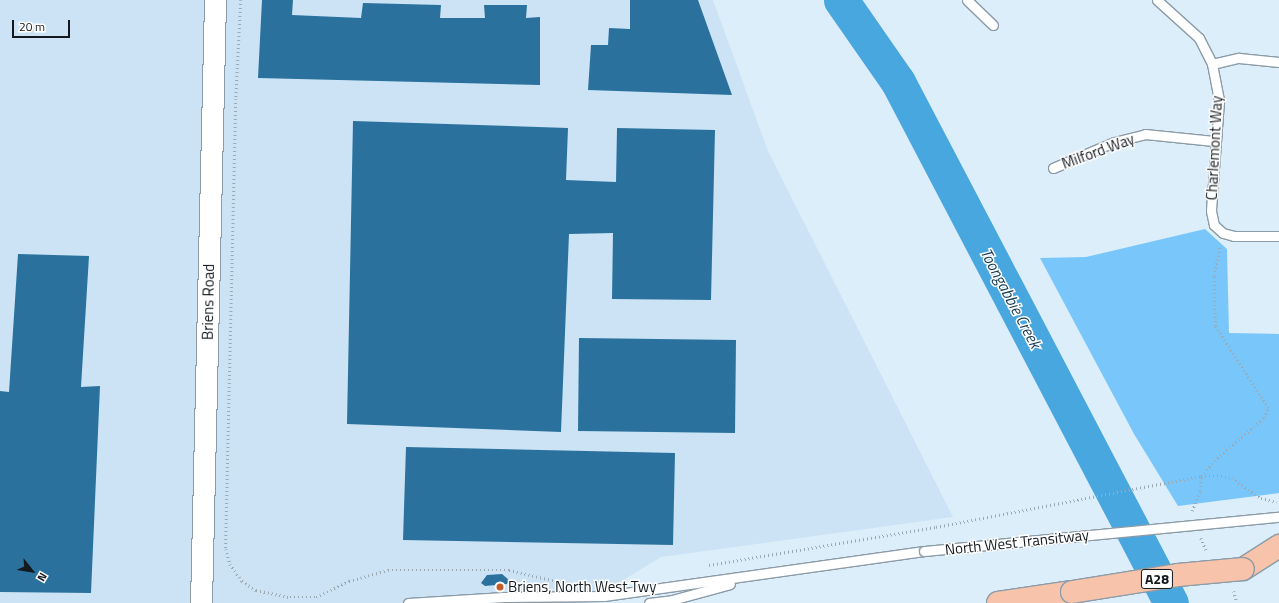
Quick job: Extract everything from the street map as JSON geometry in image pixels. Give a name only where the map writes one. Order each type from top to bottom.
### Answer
[{"type":"highway","name":"A28","points":[[998,603],[1178,576],[1243,569],[1279,546]]},
{"type":"highway","points":[[1243,569],[1279,564]]},
{"type":"street","name":"Briens Road","points":[[201,603],[216,0]]},
{"type":"lane","points":[[967,0],[993,25]]},
{"type":"lane","name":"Charlemont Way","points":[[1157,0],[1199,38],[1212,64],[1219,101],[1214,142],[1211,211],[1214,225],[1223,233]]},
{"type":"lane","points":[[1212,64],[1239,58],[1279,62]]},
{"type":"lane","name":"Milford Way","points":[[1053,168],[1114,142],[1145,134],[1214,142]]},
{"type":"lane","points":[[1223,233],[1234,236],[1279,236]]},
{"type":"lane","name":"North West Transitway","points":[[408,603],[504,597],[604,596],[757,576],[834,562],[924,551],[1279,516]]},
{"type":"lane","name":"North West Transitway","points":[[648,603],[672,600],[757,576]]},
{"type":"path","points":[[241,0],[236,99],[226,549],[230,564],[242,581],[256,590],[290,597],[316,597],[349,581],[388,570],[509,570],[565,581]]},
{"type":"path","points":[[1193,514],[1191,509],[1200,491],[1201,476],[1217,458],[1264,418],[1268,408],[1215,326],[1214,276],[1223,233]]},
{"type":"path","points":[[702,567],[997,515],[1201,476],[1217,475],[1232,478],[1261,498],[1279,502]]},
{"type":"shaded area","points":[[0,0],[713,0],[768,151],[953,517],[661,557],[586,603],[0,603]]},
{"type":"shaded area","points":[[1205,229],[1227,249],[1229,333],[1279,334],[1279,493],[1178,506],[1134,434],[1040,258],[1086,257]]},
{"type":"building","points":[[262,0],[293,0],[292,15],[361,18],[363,3],[441,5],[440,18],[485,18],[484,5],[527,5],[526,18],[540,17],[540,85],[258,78]]},
{"type":"building","points":[[630,0],[698,0],[732,95],[588,90],[591,45],[608,45],[609,28],[630,29]]},
{"type":"building","points":[[353,121],[568,128],[566,180],[616,182],[617,128],[715,130],[711,300],[612,299],[613,233],[569,234],[561,432],[347,424]]},
{"type":"building","points":[[18,254],[89,256],[81,387],[100,386],[91,593],[0,592],[0,391],[9,392]]},
{"type":"building","points":[[579,338],[736,340],[735,433],[578,431]]},
{"type":"building","points":[[406,447],[675,453],[673,545],[403,540]]},
{"type":"building","points":[[502,574],[509,580],[507,584],[485,586],[481,583],[487,575]]},
{"type":"waterway","name":"Toongabbie Creek","points":[[841,0],[898,82],[1171,603]]},
{"type":"place","name":"Briens, North West Twy","points":[[500,587]]}]
